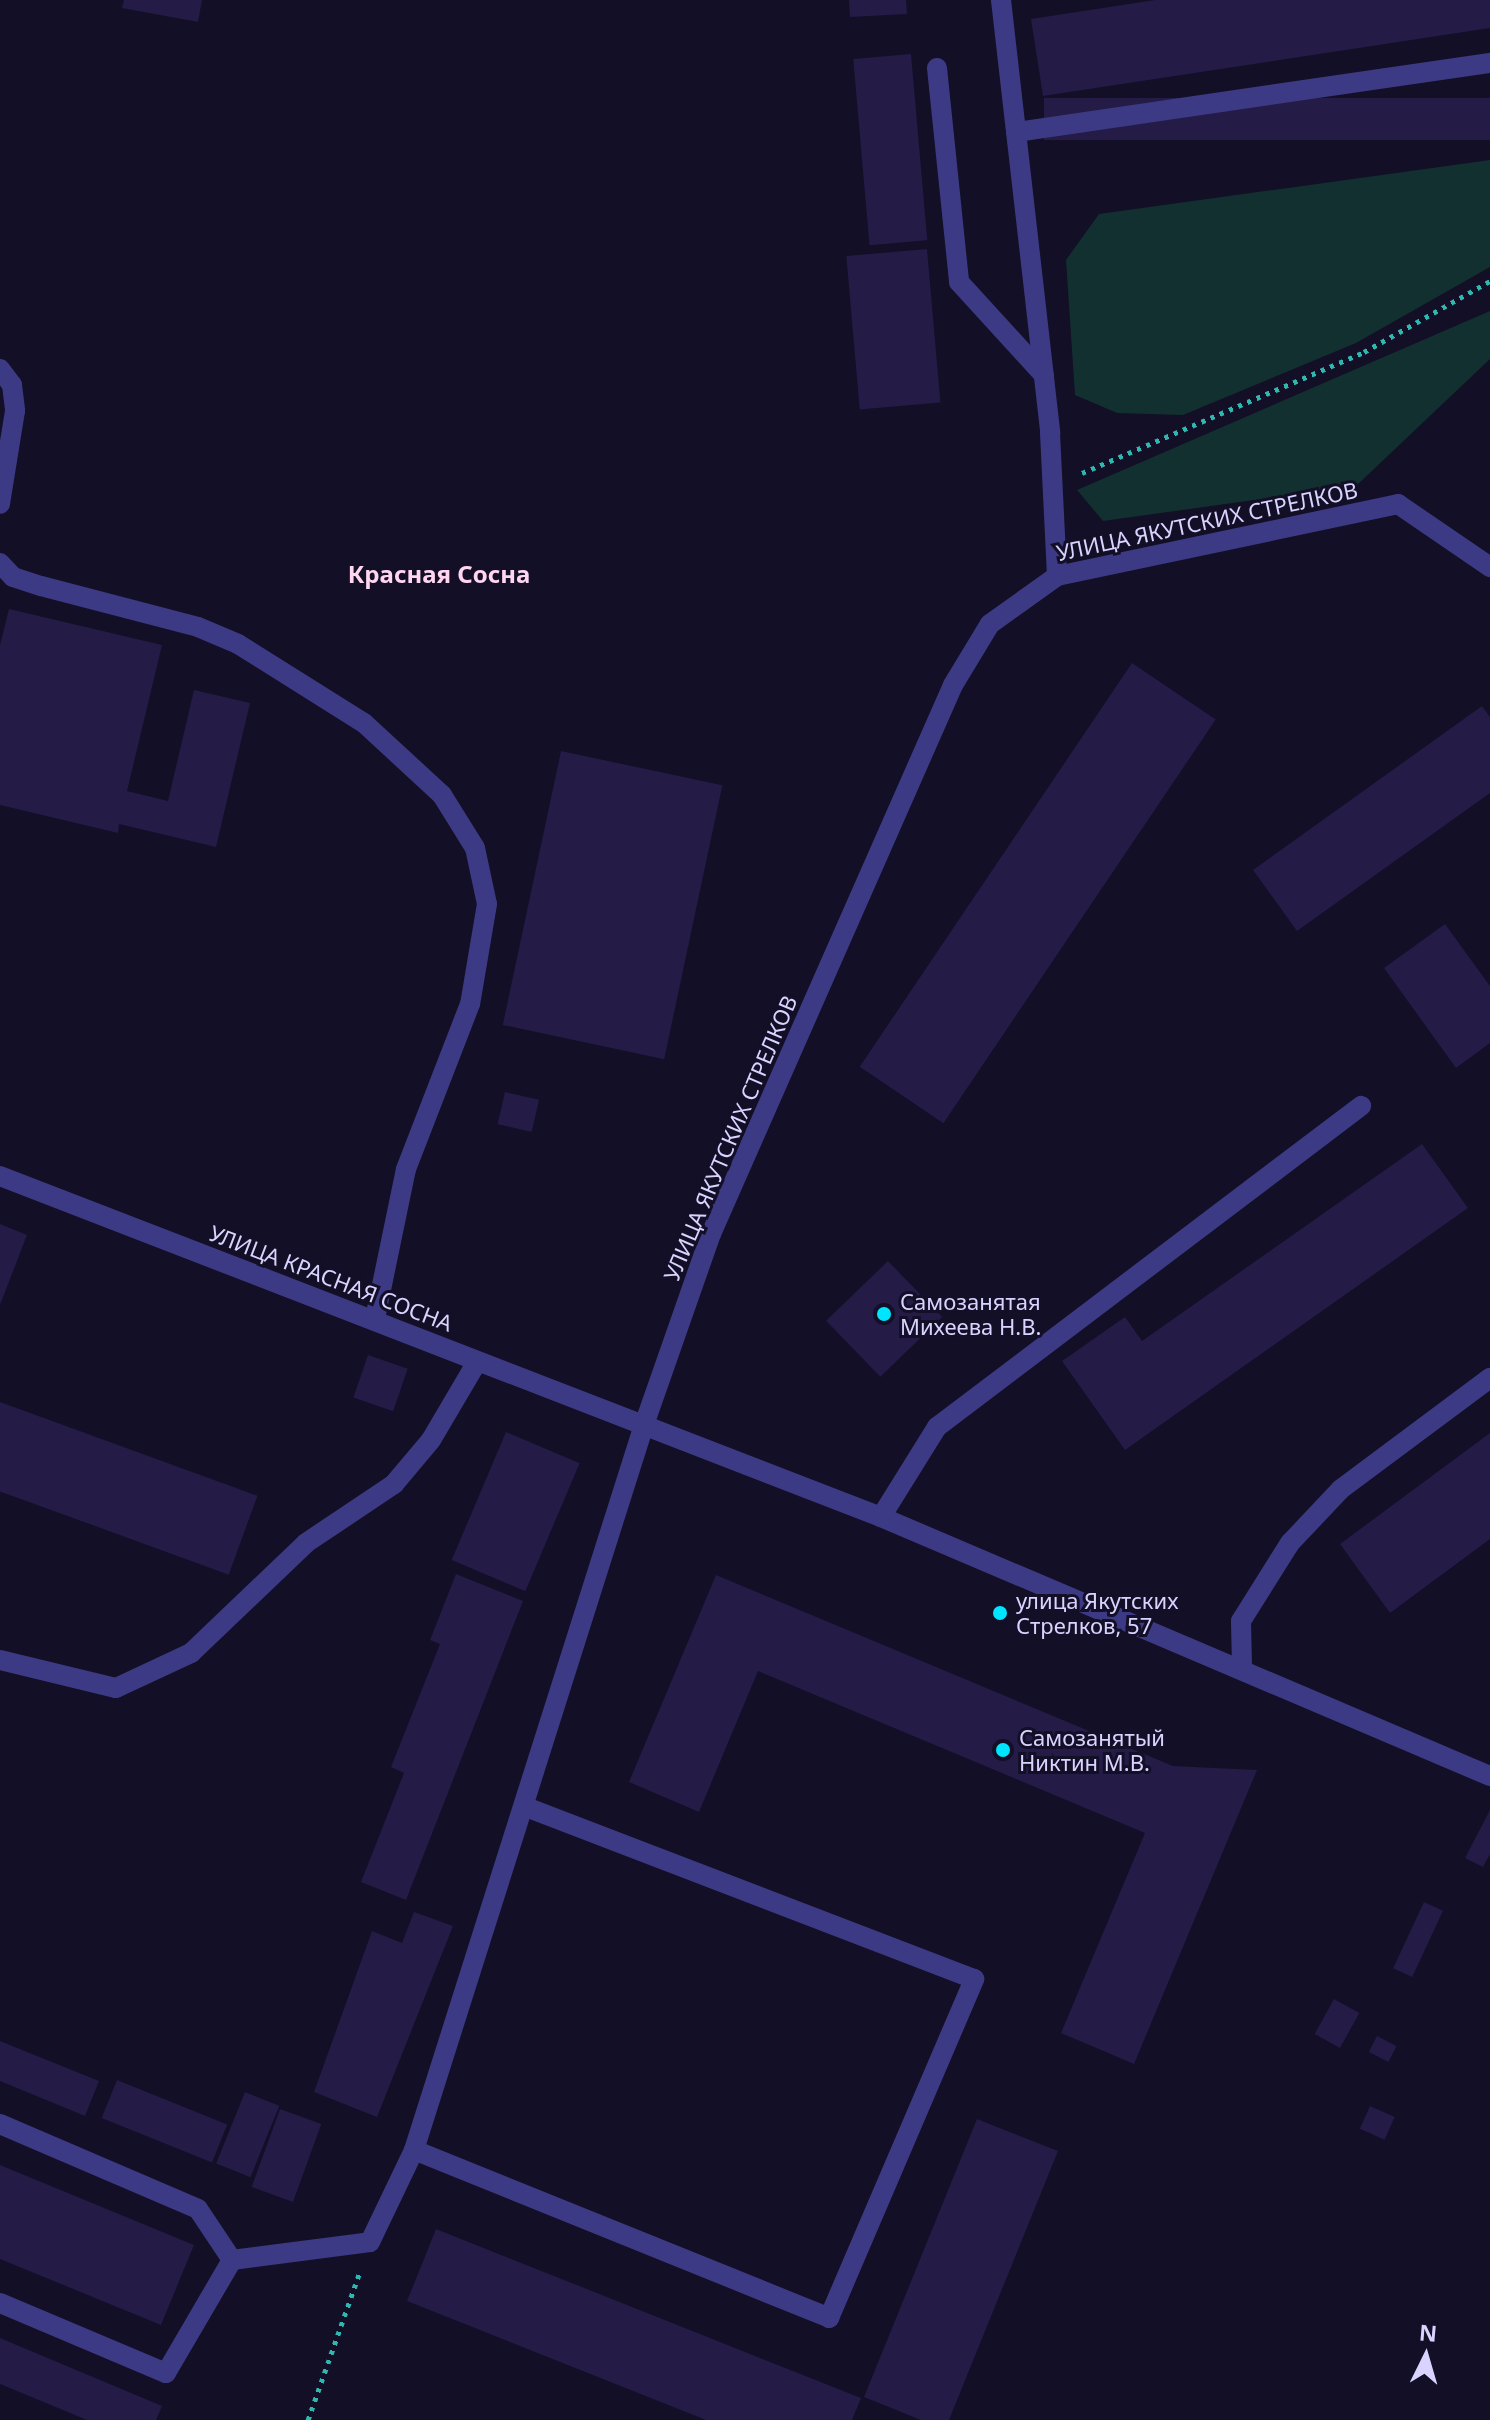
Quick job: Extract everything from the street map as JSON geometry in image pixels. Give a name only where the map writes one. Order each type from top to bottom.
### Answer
[{"type":"street","points":[[1001,0],[1044,375],[1057,576]]},
{"type":"street","points":[[1016,132],[1490,63]]},
{"type":"street","points":[[937,68],[959,282],[1044,375]]},
{"type":"street","points":[[0,369],[12,385],[15,411],[0,504]]},
{"type":"street","name":"УЛИЦА ЯКУТСКИХ СТРЕЛКОВ","points":[[370,2242],[414,2150],[526,1807],[644,1425],[711,1234],[953,685],[990,624],[1057,576],[1398,504],[1490,567]]},
{"type":"street","points":[[0,563],[13,577],[198,627],[238,644],[364,723],[442,795],[475,848],[487,904],[470,1004],[406,1169],[375,1319]]},
{"type":"street","points":[[881,1517],[937,1427],[1361,1106]]},
{"type":"street","name":"УЛИЦА КРАСНАЯ СОСНА","points":[[0,1176],[644,1425]]},
{"type":"street","points":[[0,1660],[116,1688],[191,1653],[306,1543],[394,1484],[431,1440],[477,1362]]},
{"type":"street","points":[[1242,1666],[1241,1621],[1290,1543],[1341,1489],[1490,1378]]},
{"type":"street","points":[[644,1425],[881,1517],[1242,1666],[1490,1776]]},
{"type":"street","points":[[414,2150],[829,2318],[974,1979],[526,1807]]},
{"type":"street","points":[[0,2124],[198,2209],[232,2260]]},
{"type":"street","points":[[232,2260],[370,2242]]},
{"type":"street","points":[[0,2303],[166,2373],[232,2260]]},
{"type":"path","points":[[1053,486],[1364,352],[1490,281]]},
{"type":"path","points":[[308,2420],[370,2242]]},
{"type":"green space","points":[[1490,160],[1490,267],[1356,343],[1183,415],[1117,413],[1075,395],[1066,260],[1099,214]]},
{"type":"green space","points":[[1490,311],[1490,359],[1356,486],[1103,521],[1077,490]]},
{"type":"building","points":[[124,0],[202,0],[198,22],[122,8]]},
{"type":"building","points":[[849,0],[906,0],[907,14],[850,17]]},
{"type":"building","points":[[1155,0],[1490,0],[1490,28],[1043,96],[1031,19]]},
{"type":"building","points":[[911,54],[927,240],[870,245],[853,59]]},
{"type":"building","points":[[1044,98],[1490,98],[1490,140],[1044,140]]},
{"type":"building","points":[[927,249],[940,402],[860,409],[846,256]]},
{"type":"building","points":[[9,609],[162,645],[127,791],[168,801],[194,690],[250,703],[216,847],[119,824],[118,833],[0,805],[0,645]]},
{"type":"building","points":[[1132,663],[1216,719],[943,1123],[860,1067]]},
{"type":"building","points":[[1482,706],[1490,717],[1490,793],[1297,931],[1253,870]]},
{"type":"building","points":[[561,751],[722,785],[664,1059],[503,1025]]},
{"type":"building","points":[[1445,924],[1490,986],[1490,1043],[1456,1068],[1384,968]]},
{"type":"building","points":[[505,1092],[539,1100],[532,1132],[498,1124]]},
{"type":"building","points":[[1422,1144],[1468,1208],[1125,1450],[1062,1361],[1125,1317],[1142,1341]]},
{"type":"building","points":[[0,1224],[27,1235],[0,1305]]},
{"type":"building","points":[[888,1261],[942,1317],[880,1377],[826,1321]]},
{"type":"building","points":[[368,1355],[408,1369],[393,1411],[353,1398]]},
{"type":"building","points":[[0,1402],[257,1496],[229,1575],[0,1491]]},
{"type":"building","points":[[506,1432],[580,1463],[525,1591],[452,1560]]},
{"type":"building","points":[[1490,1433],[1490,1539],[1390,1613],[1340,1544]]},
{"type":"building","points":[[456,1574],[523,1601],[406,1900],[361,1882],[404,1773],[391,1767],[440,1644],[430,1640]]},
{"type":"building","points":[[716,1575],[1173,1766],[1257,1770],[1134,2064],[1061,2033],[1145,1833],[758,1671],[699,1812],[629,1782]]},
{"type":"building","points":[[1490,1810],[1490,1854],[1483,1867],[1465,1858]]},
{"type":"building","points":[[1424,1902],[1443,1911],[1412,1977],[1393,1968]]},
{"type":"building","points":[[414,1912],[453,1926],[377,2117],[314,2092],[372,1931],[402,1943]]},
{"type":"building","points":[[1334,1999],[1359,2013],[1340,2048],[1315,2034]]},
{"type":"building","points":[[1377,2036],[1397,2046],[1388,2062],[1369,2052]]},
{"type":"building","points":[[0,2041],[99,2081],[85,2116],[0,2081]]},
{"type":"building","points":[[117,2080],[227,2125],[212,2163],[102,2118]]},
{"type":"building","points":[[245,2092],[279,2106],[250,2177],[216,2163]]},
{"type":"building","points":[[1370,2106],[1395,2117],[1384,2140],[1360,2129]]},
{"type":"building","points":[[280,2109],[321,2124],[293,2202],[252,2187]]},
{"type":"building","points":[[977,2119],[1058,2151],[949,2420],[921,2420],[864,2397]]},
{"type":"building","points":[[0,2165],[194,2245],[161,2325],[0,2259]]},
{"type":"building","points":[[436,2229],[861,2398],[852,2420],[706,2420],[407,2301]]},
{"type":"building","points":[[0,2338],[162,2406],[156,2420],[87,2420],[0,2384]]},
{"type":"place","name":"Самозанятая Михеева Н.В.","points":[[884,1314]]},
{"type":"place","name":"улица Якутских Стрелков, 57","points":[[1000,1613]]},
{"type":"place","name":"Самозанятый Никтин М.В.","points":[[1003,1750]]},
{"type":"district","name":"Красная Сосна","points":[[439,574]]}]
